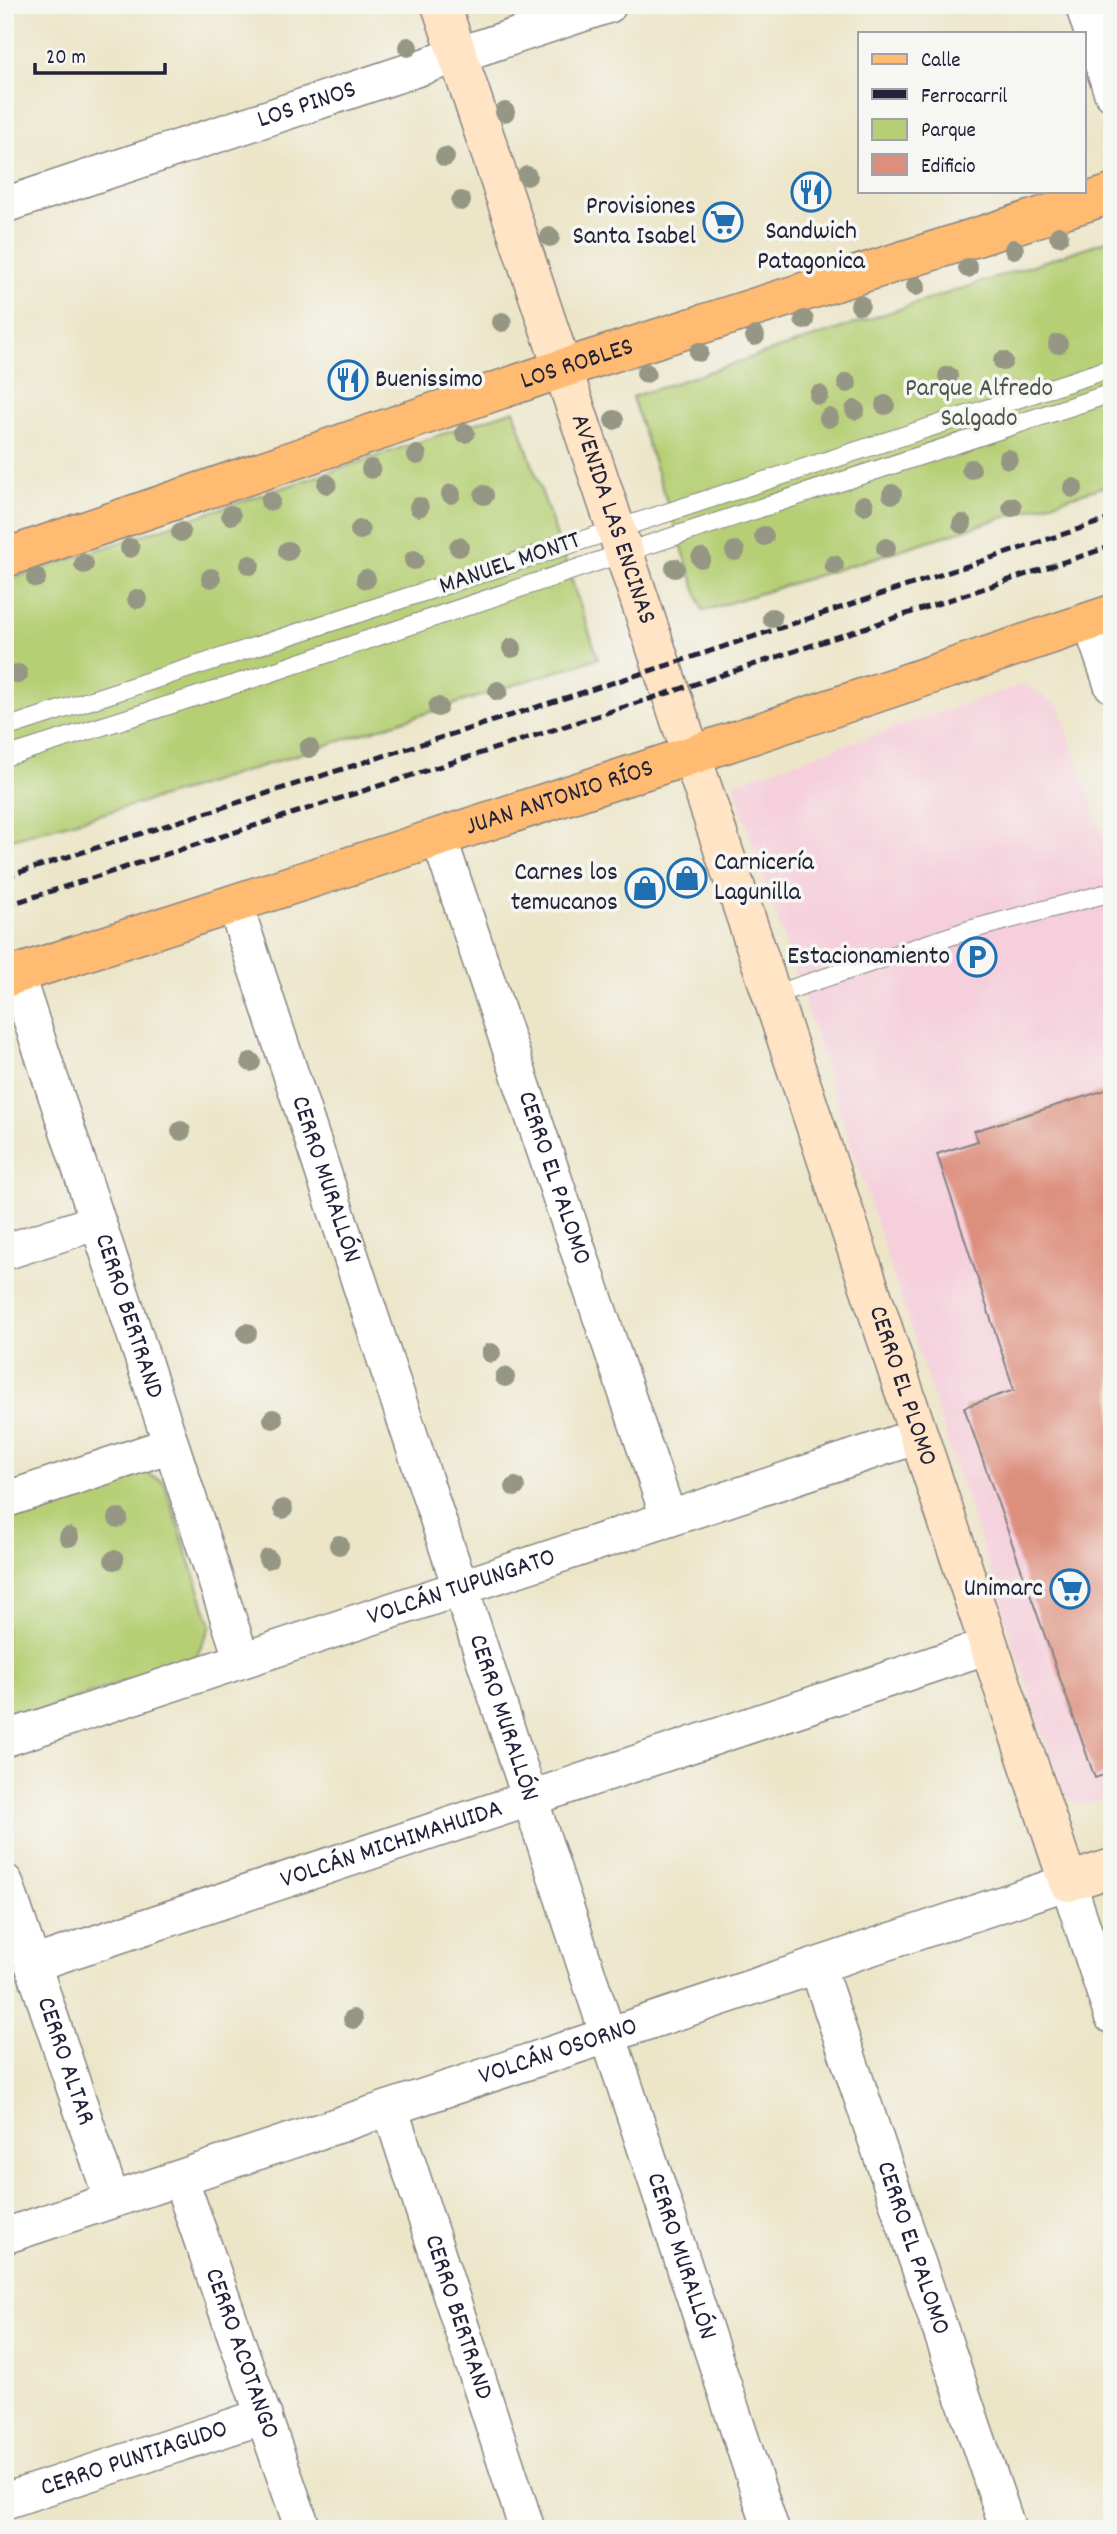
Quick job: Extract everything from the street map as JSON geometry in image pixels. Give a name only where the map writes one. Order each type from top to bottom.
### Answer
[{"type":"main road","name":"LOS ROBLES","points":[[5,558],[561,369],[1112,194]]},
{"type":"main road","name":"JUAN ANTONIO RÍOS","points":[[10,976],[235,905],[1101,618]]},
{"type":"street","name":"AVENIDA LAS ENCINAS","points":[[441,5],[692,755]]},
{"type":"street","name":"LOS PINOS","points":[[5,205],[609,5]]},
{"type":"street","points":[[1083,5],[1112,93]]},
{"type":"street","points":[[1101,618],[1112,685]]},
{"type":"street","name":"CERRO EL PLOMO","points":[[692,755],[1112,2016]]},
{"type":"street","name":"CERRO EL PALOMO","points":[[439,838],[669,1519]]},
{"type":"street","name":"CERRO MURALLÓN","points":[[235,905],[771,2529]]},
{"type":"street","name":"CERRO BERTRAND","points":[[10,976],[97,1222],[242,1660]]},
{"type":"street","points":[[5,1252],[97,1222]]},
{"type":"street","name":"VOLCÁN TUPUNGATO","points":[[5,1739],[918,1436]]},
{"type":"street","points":[[5,1500],[170,1445]]},
{"type":"street","name":"VOLCÁN MICHIMAHUIDA","points":[[33,1964],[988,1646]]},
{"type":"street","name":"VOLCÁN OSORNO","points":[[5,2236],[1112,1868]]},
{"type":"street","name":"CERRO ALTAR","points":[[5,1882],[112,2200]]},
{"type":"street","name":"CERRO EL PALOMO","points":[[817,1966],[1008,2529]]},
{"type":"street","name":"CERRO BERTRAND","points":[[390,2108],[527,2529]]},
{"type":"street","name":"CERRO ACOTANGO","points":[[180,2178],[303,2529]]},
{"type":"street","name":"CERRO PUNTIAGUDO","points":[[5,2501],[264,2416]]},
{"type":"lane","name":"MANUEL MONTT","points":[[5,757],[261,676],[619,541],[1112,368]]},
{"type":"lane","name":"MANUEL MONTT","points":[[5,728],[1112,393]]},
{"type":"lane","points":[[773,995],[969,930],[1112,892]]},
{"type":"shaded area","points":[[1024,684],[1059,706],[1112,864],[1112,1796],[1083,1806],[1062,1793],[733,783]]},
{"type":"green space","name":"Parque Alfredo Salgado","points":[[1112,239],[1112,484],[703,611],[632,397]]},
{"type":"green space","points":[[514,410],[598,658],[187,790],[5,841],[5,581]]},
{"type":"green space","points":[[142,1471],[164,1482],[211,1626],[196,1657],[5,1723],[5,1517]]},
{"type":"building","name":"Unimarc","points":[[1112,1088],[1112,1772],[1095,1778],[964,1407],[1014,1390],[937,1154],[978,1141],[974,1131]]},
{"type":"railway","points":[[5,877],[662,667],[1112,518]]},
{"type":"railway","points":[[5,906],[671,692],[1112,546]]},
{"type":"place","name":"Sandwich Patagonica","points":[[811,192]]},
{"type":"place","name":"Provisiones Santa Isabel","points":[[723,222]]},
{"type":"place","name":"Buenissimo","points":[[348,380]]},
{"type":"place","name":"Carnicería Lagunilla","points":[[687,878]]},
{"type":"place","name":"Carnes los temucanos","points":[[645,888]]},
{"type":"place","name":"Estacionamiento","points":[[977,957]]},
{"type":"place","name":"Unimarc","points":[[1070,1589]]}]
